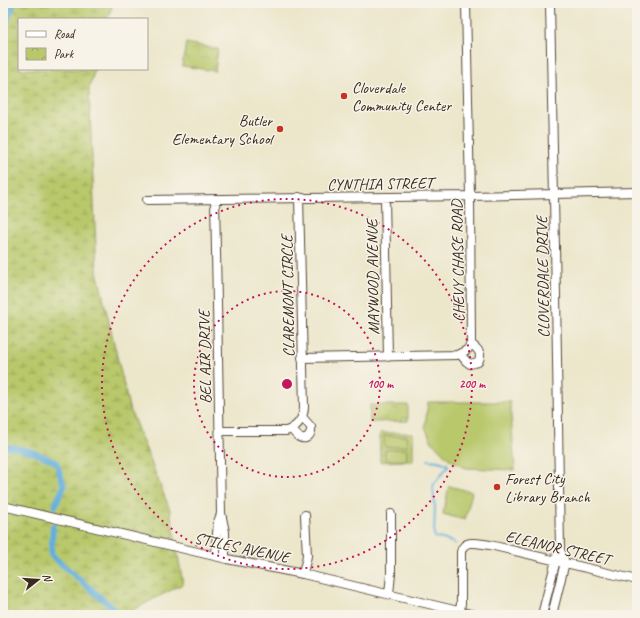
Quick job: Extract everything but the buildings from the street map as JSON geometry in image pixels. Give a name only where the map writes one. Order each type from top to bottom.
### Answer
[{"type":"street","name":"CHEVY CHASE ROAD","points":[[461,354],[467,350],[471,344],[466,3]]},
{"type":"street","name":"CLOVERDALE DRIVE","points":[[550,3],[560,550],[565,562]]},
{"type":"street","name":"CYNTHIA STREET","points":[[147,200],[470,196],[637,192]]},
{"type":"street","name":"CLAREMONT CIRCLE","points":[[299,197],[304,408],[302,417]]},
{"type":"street","name":"MAYWOOD AVENUE","points":[[385,197],[388,357]]},
{"type":"street","name":"BEL AIR DRIVE","points":[[215,199],[221,513],[225,532],[225,558]]},
{"type":"street","points":[[302,358],[461,354],[470,364],[478,362],[481,357],[478,349],[471,344]]},
{"type":"street","points":[[220,431],[273,432],[291,429],[296,426],[302,417],[312,426],[310,435],[305,438],[301,437],[291,429]]},
{"type":"street","name":"STILES AVENUE","points":[[3,506],[215,556],[303,574],[475,615]]},
{"type":"street","name":"BEL AIR DRIVE","points":[[215,556],[218,522],[221,513]]},
{"type":"street","points":[[389,594],[391,574],[391,514]]},
{"type":"street","points":[[303,574],[306,556],[305,515]]},
{"type":"street","name":"ELEANOR STREET","points":[[460,612],[462,603],[461,552],[465,544],[472,542],[565,562],[637,580]]},
{"type":"street","name":"CLOVERDALE DRIVE","points":[[542,615],[555,560],[560,550]]},
{"type":"street","points":[[552,615],[565,562]]},
{"type":"green space","points":[[3,3],[113,3],[108,18],[18,18],[18,70],[95,70],[89,89],[97,271],[129,407],[170,510],[183,584],[123,615],[3,615]]},
{"type":"green space","points":[[186,43],[218,49],[215,71],[182,66]]},
{"type":"green space","points":[[428,402],[510,402],[515,470],[465,468],[449,459],[432,442],[425,427]]},
{"type":"green space","points":[[370,405],[408,405],[408,421],[370,422]]},
{"type":"green space","points":[[380,433],[413,433],[413,461],[380,462]]},
{"type":"green space","points":[[384,436],[406,436],[407,446],[385,447]]},
{"type":"green space","points":[[407,449],[407,460],[385,460],[385,450]]},
{"type":"green space","points":[[449,486],[472,492],[465,520],[443,514]]},
{"type":"waterway","points":[[3,31],[14,3]]},
{"type":"waterway","points":[[3,447],[17,448],[43,456],[56,462],[64,486],[55,506]]},
{"type":"waterway","points":[[428,460],[438,461],[447,464],[448,466],[434,484],[433,488],[435,508],[434,535],[435,537],[453,542],[455,544]]},
{"type":"waterway","points":[[53,526],[51,555],[121,615]]},
{"type":"place","name":"Cloverdale Community Center","points":[[344,96]]},
{"type":"place","name":"Butler Elementary School","points":[[280,129]]},
{"type":"place","name":"Forest City Library Branch","points":[[497,487]]}]
